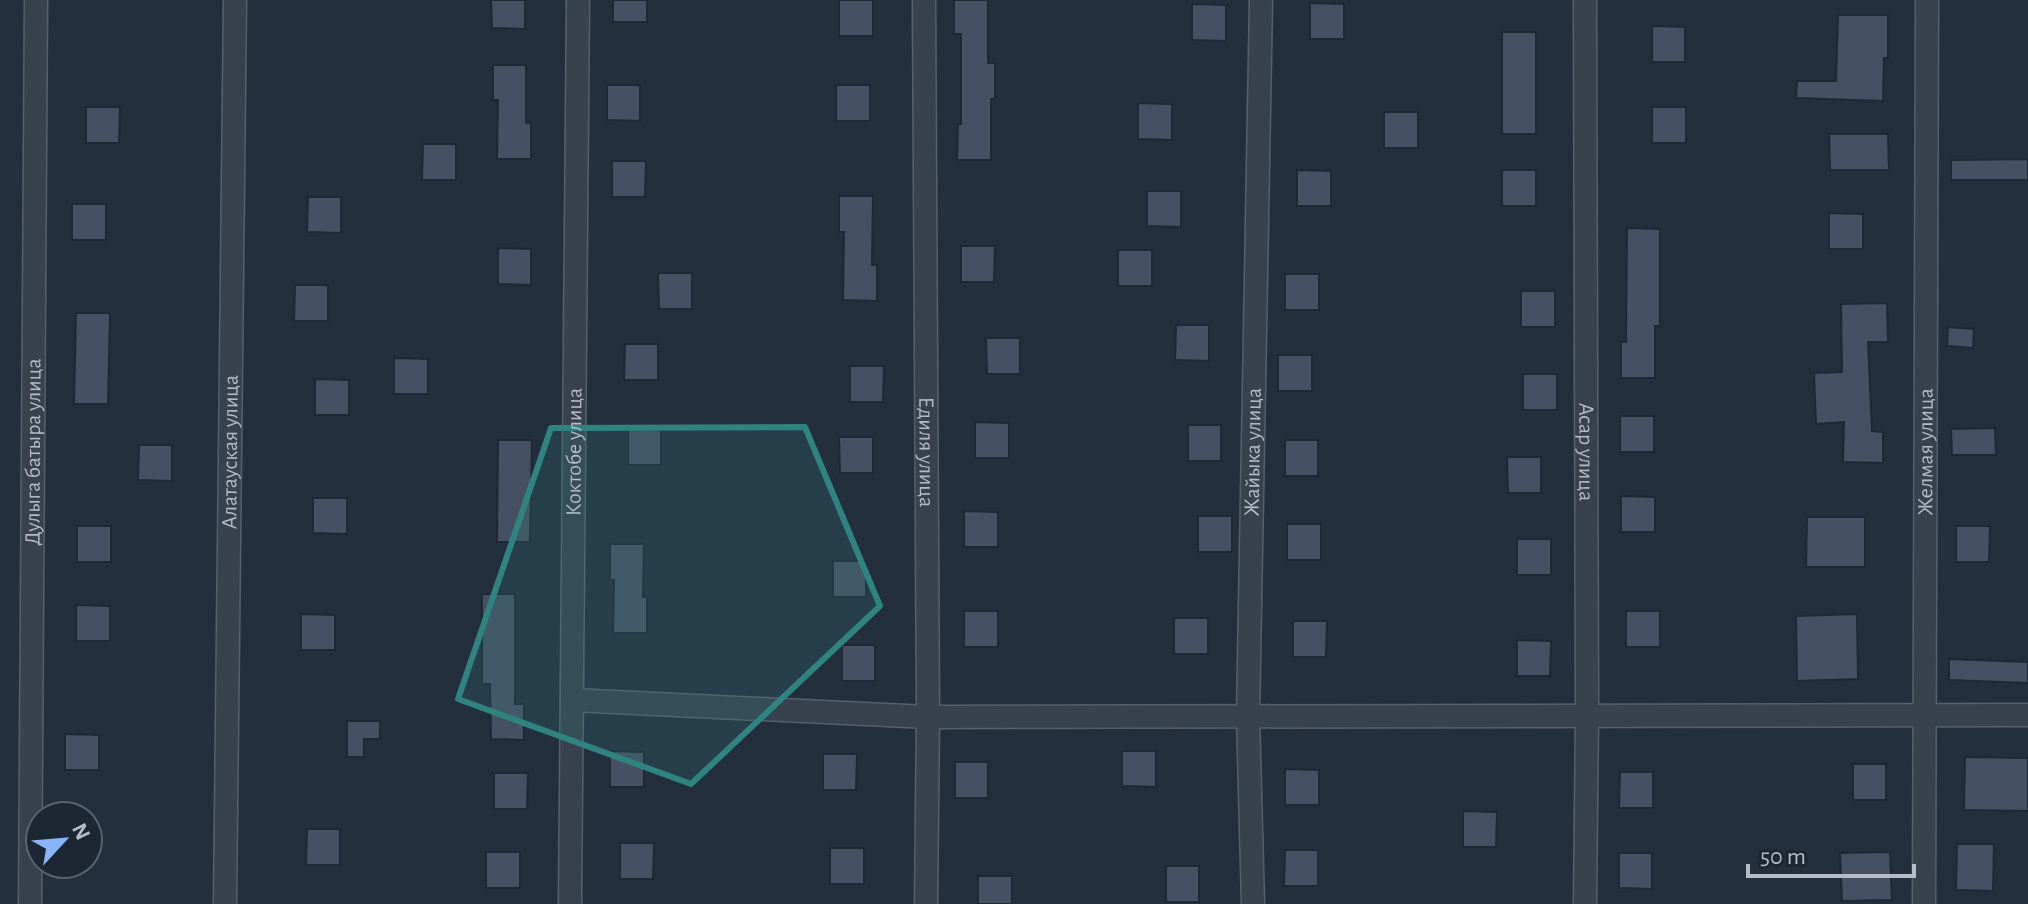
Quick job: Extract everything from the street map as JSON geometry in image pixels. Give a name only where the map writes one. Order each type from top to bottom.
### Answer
[{"type":"street","name":"Дулыга батыра улица","points":[[30,904],[36,0]]},
{"type":"street","name":"Алатауская улица","points":[[225,904],[235,0]]},
{"type":"street","name":"Коктобе улица","points":[[570,904],[578,0]]},
{"type":"street","name":"Едиля улица","points":[[924,0],[928,717],[926,904]]},
{"type":"street","name":"Жайыка улица","points":[[1253,904],[1248,716],[1261,0]]},
{"type":"street","name":"Асар улица","points":[[1585,0],[1585,904]]},
{"type":"street","name":"Желмая улица","points":[[1924,904],[1927,0]]},
{"type":"street","points":[[572,700],[928,717],[2028,715]]},
{"type":"highlighted area","points":[[805,427],[880,606],[691,784],[458,699],[551,428]]},
{"type":"building","points":[[491,0],[525,0],[525,29],[492,28]]},
{"type":"building","points":[[613,0],[647,0],[647,22],[613,22]]},
{"type":"building","points":[[839,0],[873,0],[873,36],[839,36]]},
{"type":"building","points":[[954,0],[988,0],[988,63],[995,63],[995,99],[991,99],[991,160],[957,160],[958,124],[961,124],[961,34],[954,34]]},
{"type":"building","points":[[1310,3],[1344,4],[1344,39],[1310,39]]},
{"type":"building","points":[[1192,4],[1226,5],[1226,41],[1192,40]]},
{"type":"building","points":[[1838,15],[1888,15],[1888,58],[1884,58],[1883,101],[1796,98],[1797,81],[1836,81]]},
{"type":"building","points":[[1652,26],[1685,27],[1685,62],[1652,62]]},
{"type":"building","points":[[1502,32],[1536,32],[1536,134],[1502,134]]},
{"type":"building","points":[[493,65],[526,65],[526,123],[531,123],[531,159],[497,159],[498,100],[493,100]]},
{"type":"building","points":[[607,85],[640,85],[640,121],[607,120]]},
{"type":"building","points":[[836,85],[870,85],[870,121],[836,121]]},
{"type":"building","points":[[1138,103],[1172,104],[1172,140],[1138,139]]},
{"type":"building","points":[[86,107],[120,107],[119,143],[86,143]]},
{"type":"building","points":[[1652,107],[1686,107],[1686,143],[1652,143]]},
{"type":"building","points":[[1384,112],[1418,112],[1418,148],[1384,148]]},
{"type":"building","points":[[1829,134],[1888,134],[1889,170],[1830,170]]},
{"type":"building","points":[[423,144],[456,144],[456,180],[422,180]]},
{"type":"building","points":[[2028,159],[2028,180],[1951,180],[1951,160]]},
{"type":"building","points":[[612,161],[646,161],[645,197],[612,197]]},
{"type":"building","points":[[1297,170],[1331,171],[1331,206],[1297,206]]},
{"type":"building","points":[[1502,170],[1536,170],[1536,206],[1502,206]]},
{"type":"building","points":[[1147,191],[1181,191],[1181,227],[1147,226]]},
{"type":"building","points":[[839,196],[873,196],[872,265],[877,265],[877,301],[843,300],[844,232],[839,232]]},
{"type":"building","points":[[308,197],[341,197],[341,233],[307,232]]},
{"type":"building","points":[[72,204],[106,204],[106,240],[72,240]]},
{"type":"building","points":[[1829,213],[1863,214],[1863,249],[1829,249]]},
{"type":"building","points":[[1627,228],[1660,229],[1660,326],[1655,326],[1655,378],[1621,378],[1621,342],[1626,342]]},
{"type":"building","points":[[961,246],[995,246],[994,282],[961,282]]},
{"type":"building","points":[[498,248],[531,249],[531,285],[498,284]]},
{"type":"building","points":[[1118,250],[1152,250],[1152,286],[1118,286]]},
{"type":"building","points":[[658,273],[692,273],[692,309],[659,309]]},
{"type":"building","points":[[1285,274],[1319,274],[1319,310],[1285,310]]},
{"type":"building","points":[[295,285],[328,285],[328,321],[294,321]]},
{"type":"building","points":[[1521,291],[1555,291],[1555,327],[1521,327]]},
{"type":"building","points":[[1887,303],[1888,342],[1868,342],[1872,431],[1883,432],[1883,463],[1843,462],[1844,422],[1816,424],[1814,373],[1842,372],[1841,304]]},
{"type":"building","points":[[76,313],[110,313],[108,404],[74,404]]},
{"type":"building","points":[[1176,325],[1209,325],[1209,361],[1175,360]]},
{"type":"building","points":[[1948,327],[1974,329],[1973,348],[1947,346]]},
{"type":"building","points":[[986,338],[1020,338],[1020,374],[987,374]]},
{"type":"building","points":[[625,344],[658,344],[658,380],[624,380]]},
{"type":"building","points":[[1278,355],[1312,355],[1312,391],[1278,391]]},
{"type":"building","points":[[394,358],[428,359],[428,394],[394,394]]},
{"type":"building","points":[[850,366],[884,366],[883,402],[850,402]]},
{"type":"building","points":[[1523,374],[1557,374],[1557,410],[1523,410]]},
{"type":"building","points":[[315,379],[349,380],[349,415],[315,415]]},
{"type":"building","points":[[1620,416],[1654,416],[1654,452],[1620,452]]},
{"type":"building","points":[[975,422],[1009,423],[1009,458],[975,458]]},
{"type":"building","points":[[1188,425],[1221,425],[1221,461],[1188,461]]},
{"type":"building","points":[[1995,428],[1996,455],[1952,455],[1951,429]]},
{"type":"building","points":[[628,429],[661,430],[661,465],[628,465]]},
{"type":"building","points":[[839,437],[873,437],[873,473],[840,473]]},
{"type":"building","points":[[498,440],[532,440],[530,542],[497,542]]},
{"type":"building","points":[[1285,440],[1318,440],[1318,476],[1285,476]]},
{"type":"building","points":[[139,445],[172,445],[172,481],[138,480]]},
{"type":"building","points":[[1507,457],[1541,457],[1541,493],[1508,493]]},
{"type":"building","points":[[1621,496],[1655,497],[1655,532],[1621,532]]},
{"type":"building","points":[[313,498],[347,498],[347,534],[313,533]]},
{"type":"building","points":[[964,511],[998,512],[998,547],[964,547]]},
{"type":"building","points":[[1198,516],[1232,516],[1232,552],[1198,552]]},
{"type":"building","points":[[1807,517],[1865,517],[1865,567],[1806,567]]},
{"type":"building","points":[[1287,524],[1321,524],[1321,560],[1287,560]]},
{"type":"building","points":[[77,526],[111,526],[111,562],[77,562]]},
{"type":"building","points":[[1956,526],[1990,526],[1989,562],[1956,562]]},
{"type":"building","points":[[1517,539],[1551,539],[1551,575],[1517,575]]},
{"type":"building","points":[[610,544],[644,544],[643,597],[647,597],[647,633],[613,633],[614,580],[610,580]]},
{"type":"building","points":[[833,561],[866,561],[866,597],[833,597]]},
{"type":"building","points":[[482,594],[515,594],[515,704],[524,704],[524,740],[491,739],[490,684],[482,684]]},
{"type":"building","points":[[76,605],[110,606],[110,641],[76,641]]},
{"type":"building","points":[[964,611],[998,611],[998,647],[964,647]]},
{"type":"building","points":[[1626,611],[1660,611],[1660,647],[1626,647]]},
{"type":"building","points":[[301,614],[335,615],[335,650],[301,650]]},
{"type":"building","points":[[1857,614],[1858,679],[1797,681],[1796,616]]},
{"type":"building","points":[[1174,618],[1208,618],[1208,654],[1174,654]]},
{"type":"building","points":[[1293,621],[1327,621],[1326,657],[1293,657]]},
{"type":"building","points":[[1517,640],[1551,641],[1550,676],[1517,676]]},
{"type":"building","points":[[842,645],[875,645],[875,681],[842,681]]},
{"type":"building","points":[[1949,659],[2028,662],[2028,683],[1949,680]]},
{"type":"building","points":[[347,721],[380,721],[380,739],[364,739],[364,757],[347,757]]},
{"type":"building","points":[[65,734],[99,735],[99,770],[65,770]]},
{"type":"building","points":[[610,751],[644,752],[644,787],[610,787]]},
{"type":"building","points":[[1122,751],[1156,751],[1156,787],[1122,786]]},
{"type":"building","points":[[823,754],[857,754],[856,790],[823,790]]},
{"type":"building","points":[[1965,757],[2028,758],[2028,811],[1964,810]]},
{"type":"building","points":[[955,762],[988,762],[988,798],[955,798]]},
{"type":"building","points":[[1853,764],[1886,764],[1886,800],[1853,800]]},
{"type":"building","points":[[1285,769],[1319,770],[1319,805],[1285,805]]},
{"type":"building","points":[[1620,772],[1653,772],[1653,808],[1619,808]]},
{"type":"building","points":[[494,773],[528,773],[527,809],[494,809]]},
{"type":"building","points":[[1463,811],[1497,812],[1496,847],[1463,847]]},
{"type":"building","points":[[307,829],[340,829],[340,865],[306,865]]},
{"type":"building","points":[[620,843],[654,843],[653,879],[620,879]]},
{"type":"building","points":[[1957,844],[1994,844],[1993,891],[1956,890]]},
{"type":"building","points":[[830,848],[864,848],[864,884],[830,884]]},
{"type":"building","points":[[1285,850],[1318,850],[1318,886],[1284,886]]},
{"type":"building","points":[[486,852],[520,852],[520,888],[486,888]]},
{"type":"building","points":[[1890,852],[1892,900],[1842,901],[1840,853]]},
{"type":"building","points":[[1619,853],[1652,853],[1652,889],[1619,888]]},
{"type":"building","points":[[1166,866],[1199,866],[1199,902],[1166,902]]},
{"type":"building","points":[[978,876],[1012,876],[1012,904],[978,904]]}]
